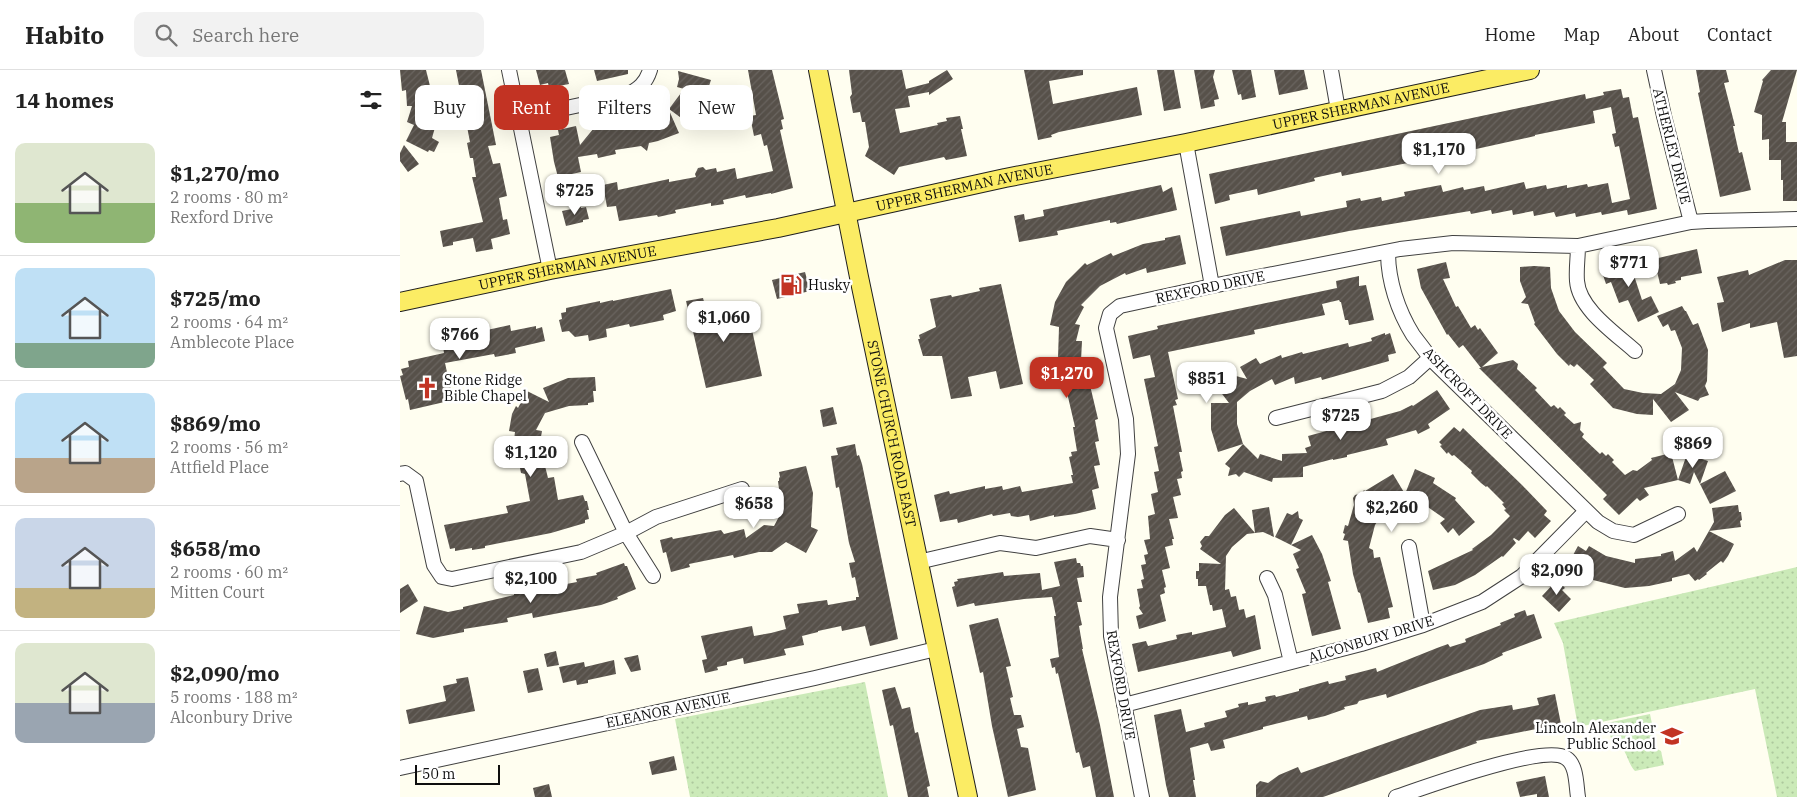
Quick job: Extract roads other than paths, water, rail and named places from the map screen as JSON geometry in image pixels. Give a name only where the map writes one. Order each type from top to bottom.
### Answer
[{"type":"main road","name":"STONE CHURCH ROAD EAST","points":[[818,70],[846,214],[968,797]]},
{"type":"main road","name":"UPPER SHERMAN AVENUE","points":[[400,302],[550,270],[778,228],[1005,178],[1186,143],[1530,70]]},
{"type":"street","points":[[509,70],[512,85]]},
{"type":"street","points":[[569,107],[627,95],[639,88],[647,79],[650,70]]},
{"type":"street","points":[[1331,70],[1338,110]]},
{"type":"street","name":"ATHERLEY DRIVE","points":[[1654,70],[1691,222]]},
{"type":"street","points":[[521,130],[550,270]]},
{"type":"street","points":[[1186,143],[1212,286]]},
{"type":"street","name":"REXFORD DRIVE","points":[[1142,797],[1111,636],[1110,597],[1128,454],[1126,419],[1106,328],[1110,314],[1120,306],[1388,252],[1454,243],[1578,246],[1691,222],[1797,220]]},
{"type":"street","points":[[1578,246],[1577,282],[1580,295],[1588,308],[1635,351]]},
{"type":"street","name":"ASHCROFT DRIVE","points":[[1388,252],[1388,270],[1398,304],[1413,334],[1430,358],[1598,522],[1613,531],[1634,535],[1678,514]]},
{"type":"street","points":[[1276,418],[1382,391],[1409,377],[1430,358]]},
{"type":"street","points":[[582,442],[626,533],[653,576]]},
{"type":"street","points":[[400,474],[405,474],[416,481],[434,565],[442,577],[452,579],[581,552],[626,533],[656,517],[742,489]]},
{"type":"street","name":"ALCONBURY DRIVE","points":[[1124,705],[1361,644],[1423,625],[1482,602],[1522,576],[1586,511]]},
{"type":"street","points":[[918,562],[1000,543],[1036,548],[1090,536],[1118,540]]},
{"type":"street","points":[[1409,548],[1423,625]]},
{"type":"street","points":[[1268,578],[1275,595],[1291,662]]},
{"type":"street","name":"ELEANOR AVENUE","points":[[400,768],[816,678],[936,650]]},
{"type":"street","points":[[1396,797],[1490,766],[1550,754],[1560,754],[1568,759],[1574,770],[1578,797]]},
{"type":"place","name":"Husky","points":[[791,285]]},
{"type":"place","name":"Stone Ridge Bible Chapel","points":[[427,388]]},
{"type":"place","name":"Lincoln Alexander Public School","points":[[1672,736]]}]
